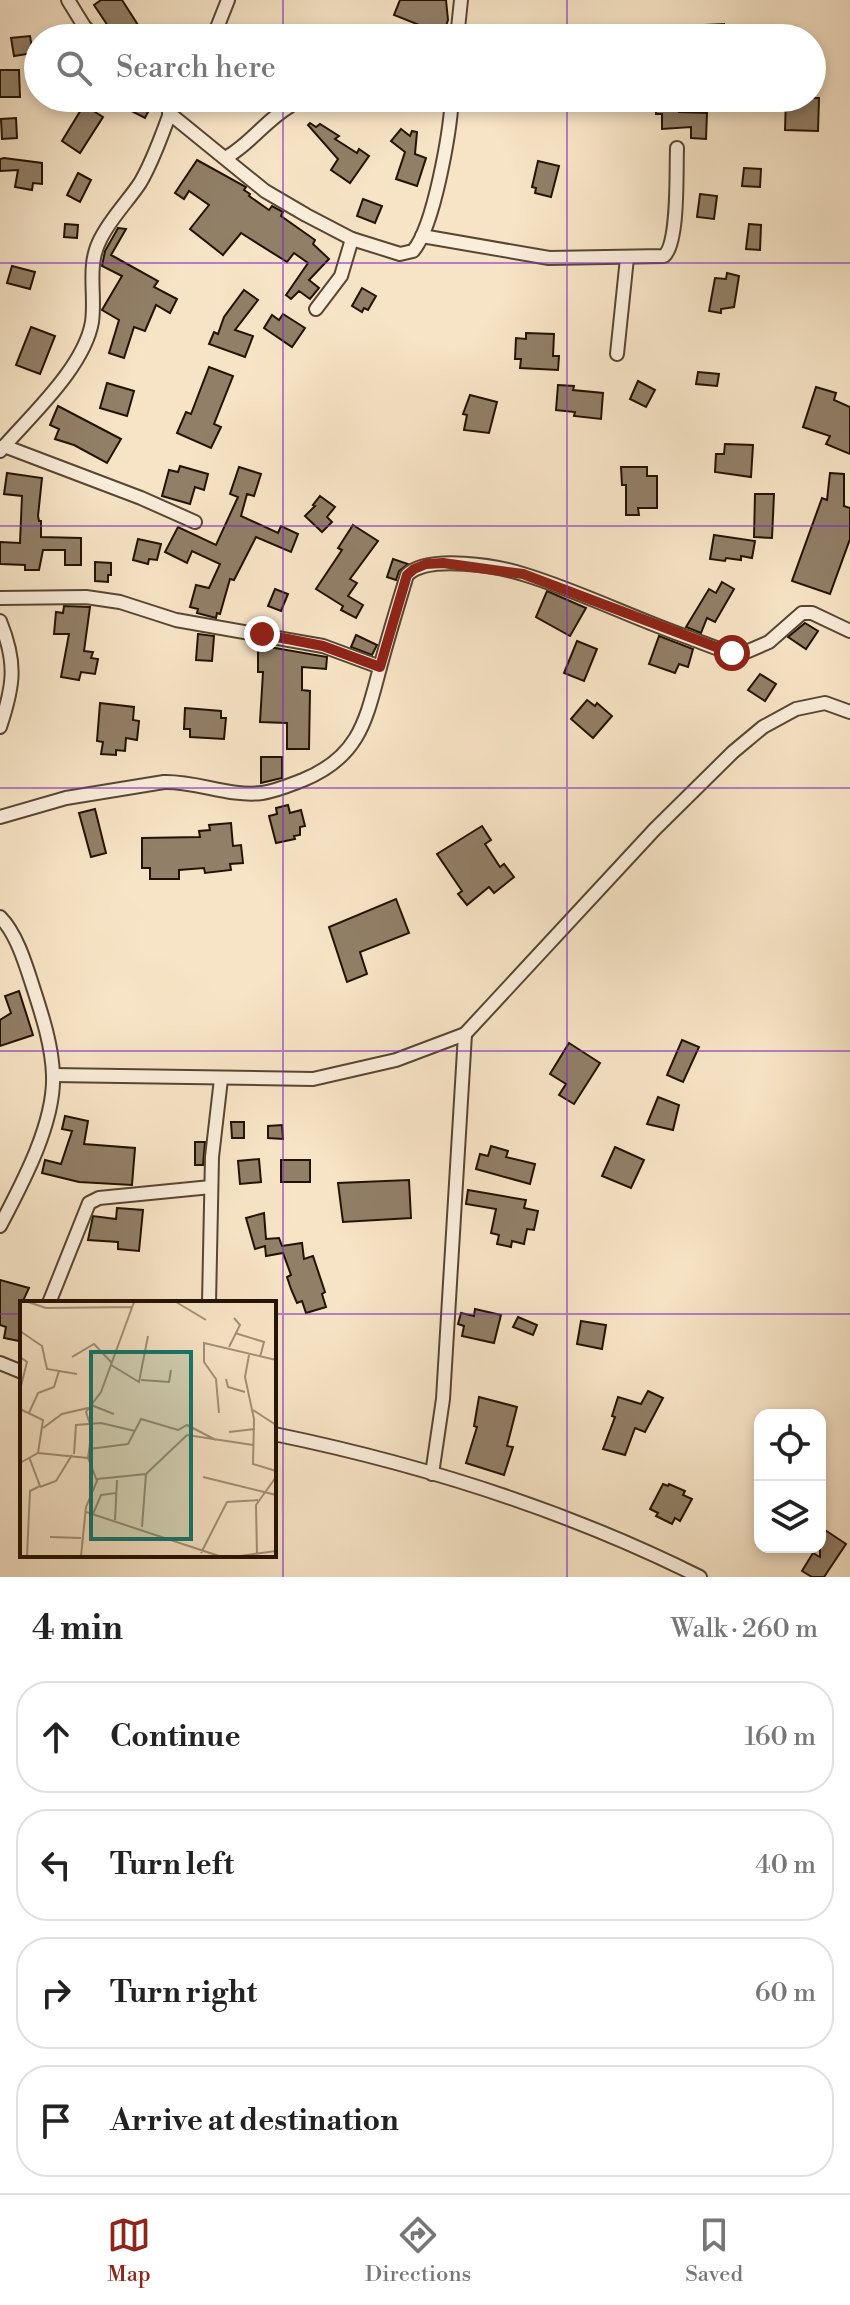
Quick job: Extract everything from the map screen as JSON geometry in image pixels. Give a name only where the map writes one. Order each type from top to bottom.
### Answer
[{"type":"street","points":[[68,0],[83,24]]},
{"type":"street","points":[[219,24],[228,0]]},
{"type":"street","points":[[458,24],[461,0]]},
{"type":"street","points":[[227,157],[246,145],[280,112]]},
{"type":"street","points":[[195,522],[141,498],[2,448],[54,392],[81,350],[92,321],[92,264],[100,239],[141,181],[158,148],[169,113],[227,157],[265,191],[352,239],[404,254],[413,251],[422,236],[449,141],[451,112]]},
{"type":"street","points":[[422,236],[549,258],[664,256],[669,251],[677,148]]},
{"type":"street","points":[[316,309],[341,276],[352,239]]},
{"type":"street","points":[[617,354],[627,258]]},
{"type":"street","points":[[0,817],[66,798],[164,782],[264,793],[318,773],[340,758],[358,736],[371,707],[407,575],[426,564],[443,563],[523,574],[636,619],[739,655],[769,642],[802,613],[812,613],[850,631]]},
{"type":"street","points":[[0,598],[86,597],[120,602],[176,620],[323,646],[380,667]]},
{"type":"street","points":[[0,621],[9,650],[12,692],[0,727]]},
{"type":"street","points":[[53,1075],[161,1074],[221,1079],[313,1079],[396,1060],[465,1034],[655,829],[763,727],[796,709],[825,703],[850,712]]},
{"type":"street","points":[[0,917],[6,923],[27,968],[47,1039],[53,1075],[45,1123],[21,1186],[0,1226]]},
{"type":"street","points":[[432,1474],[445,1371],[465,1034]]},
{"type":"street","points":[[209,1301],[213,1142],[221,1079]]},
{"type":"street","points":[[50,1301],[89,1203],[99,1198],[211,1187]]},
{"type":"street","points":[[0,1363],[20,1369]]},
{"type":"street","points":[[276,1434],[364,1455],[502,1495],[599,1532],[700,1577]]},
{"type":"building","points":[[101,0],[122,0],[137,24],[107,24],[94,5]]},
{"type":"building","points":[[400,0],[446,0],[448,20],[447,24],[417,24],[394,15]]},
{"type":"building","points":[[24,37],[24,54],[14,56],[11,38]]},
{"type":"building","points":[[0,70],[19,70],[20,97],[0,97]]},
{"type":"building","points":[[80,112],[95,112],[103,117],[80,153],[62,141]]},
{"type":"building","points":[[133,112],[148,112],[145,118]]},
{"type":"building","points":[[786,112],[819,112],[818,131],[785,130]]},
{"type":"building","points":[[707,113],[706,139],[691,138],[691,127],[662,129],[662,114],[656,114]]},
{"type":"building","points":[[16,118],[17,138],[2,139],[1,119]]},
{"type":"building","points":[[310,123],[316,127],[320,124],[339,136],[335,139],[357,153],[359,149],[369,156],[350,183],[331,170],[338,159],[308,125]]},
{"type":"building","points":[[401,129],[410,136],[412,131],[417,132],[415,154],[426,158],[417,186],[396,179],[405,152],[391,141]]},
{"type":"building","points":[[0,159],[42,163],[42,184],[33,183],[32,190],[15,187],[18,170],[0,171]]},
{"type":"building","points":[[197,160],[246,187],[244,190],[249,196],[269,210],[272,206],[283,212],[281,216],[315,240],[313,244],[329,259],[309,280],[319,288],[310,299],[299,291],[291,299],[286,295],[308,263],[294,253],[287,262],[241,233],[223,255],[190,229],[209,205],[189,191],[184,199],[175,193]]},
{"type":"building","points":[[538,161],[559,166],[551,197],[535,193],[536,188],[532,187]]},
{"type":"building","points":[[744,168],[761,169],[760,187],[742,186]]},
{"type":"building","points":[[78,173],[91,180],[80,202],[67,195]]},
{"type":"building","points":[[700,194],[717,196],[714,219],[697,217]]},
{"type":"building","points":[[363,199],[382,206],[375,223],[357,216]]},
{"type":"building","points":[[65,224],[78,225],[77,238],[64,237]]},
{"type":"building","points":[[749,224],[761,225],[760,250],[746,249]]},
{"type":"building","points":[[118,228],[126,229],[111,255],[158,281],[154,287],[177,299],[170,313],[156,305],[145,331],[134,327],[124,358],[109,353],[119,320],[102,310],[122,276],[102,266],[105,251]]},
{"type":"building","points":[[12,266],[35,272],[30,289],[7,283]]},
{"type":"building","points":[[727,273],[739,276],[734,307],[721,309],[721,313],[709,311],[715,278],[726,279]]},
{"type":"building","points":[[362,288],[376,296],[368,310],[364,308],[362,312],[352,306]]},
{"type":"building","points":[[244,290],[258,300],[235,330],[253,336],[245,357],[209,344]]},
{"type":"building","points":[[283,314],[305,328],[292,347],[264,328],[272,315],[279,320]]},
{"type":"building","points":[[31,327],[55,336],[40,374],[16,365]]},
{"type":"building","points":[[526,333],[554,334],[553,356],[559,356],[558,370],[520,368],[521,359],[515,359],[516,338],[526,339]]},
{"type":"building","points":[[209,367],[233,376],[214,424],[221,427],[211,448],[177,433],[186,412],[191,414]]},
{"type":"building","points":[[698,372],[719,374],[717,386],[696,384]]},
{"type":"building","points":[[638,381],[655,390],[646,407],[630,399]]},
{"type":"building","points":[[107,383],[134,391],[127,416],[100,408]]},
{"type":"building","points":[[558,385],[603,393],[601,419],[556,410]]},
{"type":"building","points":[[816,387],[836,393],[834,400],[850,407],[850,454],[826,444],[830,436],[803,427]]},
{"type":"building","points":[[470,395],[497,402],[489,433],[464,430],[467,415],[463,414]]},
{"type":"building","points":[[58,406],[121,439],[107,463],[74,445],[55,439],[59,429],[50,425]]},
{"type":"building","points":[[725,444],[753,445],[751,477],[715,472],[716,454],[724,454]]},
{"type":"building","points":[[180,466],[208,474],[204,490],[195,487],[190,504],[162,496],[169,470],[178,472]]},
{"type":"building","points":[[239,467],[261,474],[254,496],[247,494],[241,516],[278,533],[281,526],[298,534],[291,552],[256,537],[234,580],[230,579],[220,614],[217,613],[216,618],[197,613],[198,609],[190,607],[196,585],[209,588],[220,564],[192,551],[187,563],[165,552],[178,527],[216,545],[238,497],[230,494]]},
{"type":"building","points":[[621,467],[647,467],[647,476],[657,476],[657,508],[638,508],[639,515],[626,515],[626,485],[622,485]]},
{"type":"building","points":[[7,473],[42,478],[38,516],[41,537],[81,538],[81,565],[65,565],[65,550],[43,550],[39,570],[25,570],[25,565],[0,564],[0,542],[20,543],[22,496],[4,494]]},
{"type":"building","points":[[830,473],[844,474],[844,506],[850,508],[850,539],[830,594],[792,581],[822,498],[827,500]]},
{"type":"building","points":[[755,494],[774,494],[772,538],[754,537]]},
{"type":"building","points":[[320,496],[335,507],[327,517],[332,522],[322,532],[305,516]]},
{"type":"building","points":[[353,525],[378,541],[350,579],[357,583],[348,596],[363,605],[356,618],[316,589],[342,550],[338,548]]},
{"type":"building","points":[[714,535],[755,541],[752,558],[710,559]]},
{"type":"building","points":[[138,539],[161,544],[157,560],[149,559],[148,564],[133,560]]},
{"type":"building","points":[[393,559],[408,564],[399,571],[396,580],[387,577]]},
{"type":"building","points":[[95,562],[111,563],[108,582],[95,581]]},
{"type":"building","points":[[722,582],[734,589],[715,622],[707,618],[701,633],[686,627],[709,589],[716,593]]},
{"type":"building","points":[[275,589],[288,594],[281,611],[268,606]]},
{"type":"building","points":[[547,591],[586,608],[570,636],[536,617]]},
{"type":"building","points":[[64,606],[90,607],[84,651],[93,652],[91,658],[98,659],[95,674],[81,672],[79,680],[61,677],[69,634],[54,634],[56,612],[63,613]]},
{"type":"building","points":[[805,623],[818,631],[806,649],[788,637]]},
{"type":"building","points":[[198,634],[214,636],[212,661],[196,660]]},
{"type":"building","points":[[356,635],[377,645],[372,655],[351,647]]},
{"type":"building","points":[[659,636],[693,649],[688,667],[679,664],[675,673],[649,664]]},
{"type":"building","points":[[577,641],[597,649],[584,681],[564,673]]},
{"type":"building","points":[[258,645],[327,657],[326,669],[302,667],[302,690],[310,691],[309,749],[287,749],[287,723],[260,722],[263,672],[258,672]]},
{"type":"building","points":[[760,674],[776,684],[765,701],[748,690]]},
{"type":"building","points":[[587,700],[595,706],[597,703],[612,716],[593,738],[571,719]]},
{"type":"building","points":[[100,703],[134,707],[133,720],[139,721],[137,740],[126,738],[125,751],[116,750],[116,755],[101,754],[103,742],[97,741]]},
{"type":"building","points":[[185,708],[221,711],[221,718],[226,718],[224,739],[190,737],[190,729],[184,729]]},
{"type":"building","points":[[261,757],[282,757],[282,778],[261,783]]},
{"type":"building","points":[[288,805],[290,813],[301,810],[305,826],[300,827],[300,835],[294,836],[295,839],[276,843],[269,816],[277,814],[276,808]]},
{"type":"building","points":[[95,809],[106,853],[91,857],[79,813]]},
{"type":"building","points":[[231,823],[233,846],[241,845],[243,863],[230,864],[231,870],[205,873],[204,868],[179,870],[179,879],[150,879],[150,868],[142,868],[142,838],[200,837],[199,831],[210,830],[209,825]]},
{"type":"building","points":[[482,826],[491,840],[485,844],[500,867],[504,864],[514,877],[494,893],[489,887],[467,905],[458,894],[462,891],[437,854]]},
{"type":"building","points":[[396,899],[409,933],[360,952],[367,974],[347,982],[329,927]]},
{"type":"building","points":[[19,991],[33,1035],[0,1046],[0,1020],[11,1013],[5,996]]},
{"type":"building","points":[[682,1040],[699,1047],[683,1082],[667,1075]]},
{"type":"building","points":[[569,1043],[600,1063],[574,1104],[559,1095],[566,1084],[550,1074]]},
{"type":"building","points":[[658,1097],[679,1105],[673,1130],[647,1124]]},
{"type":"building","points":[[65,1116],[88,1121],[84,1144],[135,1148],[132,1185],[79,1182],[42,1173],[45,1160],[61,1164],[72,1131],[62,1129]]},
{"type":"building","points":[[231,1122],[244,1122],[244,1138],[232,1138]]},
{"type":"building","points":[[282,1125],[283,1139],[268,1138],[268,1126]]},
{"type":"building","points":[[195,1142],[205,1142],[203,1165],[195,1165]]},
{"type":"building","points":[[491,1146],[508,1151],[506,1157],[535,1164],[530,1184],[476,1169],[480,1154],[488,1156]]},
{"type":"building","points":[[615,1147],[644,1160],[631,1188],[602,1176]]},
{"type":"building","points":[[259,1159],[261,1182],[240,1184],[238,1161]]},
{"type":"building","points":[[281,1160],[310,1160],[310,1182],[281,1182]]},
{"type":"building","points":[[409,1180],[411,1218],[343,1222],[338,1183]]},
{"type":"building","points":[[468,1190],[526,1200],[524,1208],[538,1211],[534,1230],[527,1229],[524,1244],[512,1241],[511,1247],[497,1244],[499,1235],[491,1233],[496,1209],[466,1204]]},
{"type":"building","points":[[117,1208],[143,1210],[139,1251],[118,1249],[118,1242],[88,1240],[93,1216],[116,1219]]},
{"type":"building","points":[[264,1213],[266,1239],[279,1238],[282,1246],[302,1243],[304,1259],[313,1256],[325,1292],[322,1294],[326,1307],[306,1313],[302,1301],[297,1303],[291,1289],[287,1277],[291,1275],[283,1253],[266,1256],[265,1246],[255,1249],[246,1218]]},
{"type":"building","points":[[0,1280],[29,1288],[23,1301],[20,1301],[19,1341],[4,1338],[6,1327],[0,1325]]},
{"type":"building","points":[[475,1309],[501,1315],[494,1343],[462,1336],[464,1326],[458,1324],[461,1313],[474,1316]]},
{"type":"building","points":[[518,1317],[537,1325],[533,1335],[513,1327]]},
{"type":"building","points":[[581,1321],[606,1325],[602,1349],[577,1344]]},
{"type":"building","points":[[648,1391],[663,1398],[645,1432],[635,1428],[625,1455],[603,1449],[615,1417],[612,1416],[618,1397],[641,1404]]},
{"type":"building","points":[[479,1397],[517,1407],[507,1446],[513,1447],[504,1475],[466,1463],[477,1427],[474,1426]]},
{"type":"building","points":[[663,1484],[685,1491],[683,1495],[692,1499],[680,1521],[675,1518],[672,1524],[656,1516],[658,1513],[650,1509]]},
{"type":"building","points":[[826,1531],[846,1544],[824,1577],[812,1577],[802,1571],[813,1553],[820,1557],[820,1553],[826,1553]]},
{"type":"route","points":[[262,634],[323,646],[380,667],[407,575],[426,564],[443,563],[523,574],[732,653]]}]
